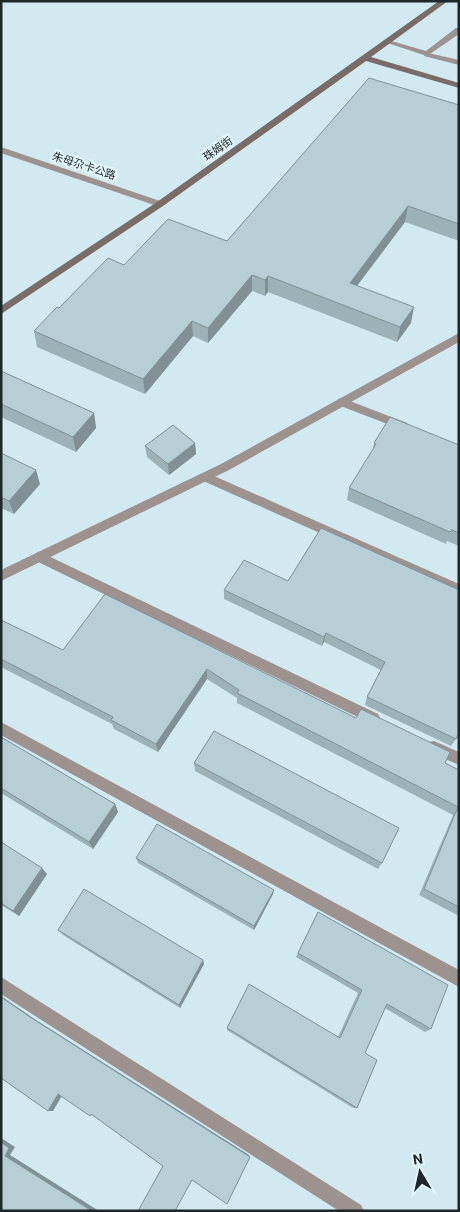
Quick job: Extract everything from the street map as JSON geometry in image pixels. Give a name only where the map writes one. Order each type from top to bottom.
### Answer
[{"type":"main road","name":"珠姆街","points":[[1,310],[160,204],[444,1]]},
{"type":"main road","points":[[365,58],[459,86]]},
{"type":"street","points":[[427,54],[459,30]]},
{"type":"street","points":[[388,42],[459,63]]},
{"type":"street","name":"朱母尕卡公路","points":[[1,150],[160,204]]},
{"type":"street","points":[[1,576],[205,477],[459,337]]},
{"type":"street","points":[[342,402],[414,430]]},
{"type":"street","points":[[205,477],[459,590]]},
{"type":"street","points":[[40,557],[388,724]]},
{"type":"street","points":[[1,728],[459,979]]},
{"type":"street","points":[[423,742],[459,759]]},
{"type":"street","points":[[1,985],[355,1211]]},
{"type":"building","points":[[369,78],[459,105],[459,224],[408,206],[350,283],[414,307],[400,327],[268,276],[265,280],[252,275],[208,328],[192,321],[143,379],[34,331],[108,258],[124,265],[168,219],[227,241]]},
{"type":"building","points":[[1,371],[94,413],[73,437],[1,404]]},
{"type":"building","points":[[390,417],[459,445],[459,533],[452,530],[450,532],[349,488]]},
{"type":"building","points":[[173,425],[195,443],[168,464],[145,446]]},
{"type":"building","points":[[1,453],[36,470],[9,501],[1,497]]},
{"type":"building","points":[[321,528],[459,590],[459,732],[456,739],[367,697],[385,662],[326,633],[324,637],[224,590],[244,560],[288,581]]},
{"type":"building","points":[[105,594],[356,718],[361,709],[450,752],[445,763],[459,770],[459,907],[424,889],[458,807],[237,693],[239,690],[207,669],[156,744],[111,720],[113,717],[1,659],[1,620],[63,650]]},
{"type":"building","points":[[214,731],[399,828],[382,863],[194,763]]},
{"type":"building","points":[[1,737],[115,804],[89,842],[1,788]]},
{"type":"building","points":[[157,824],[274,890],[254,926],[136,858]]},
{"type":"building","points":[[1,842],[42,868],[13,911],[1,903]]},
{"type":"building","points":[[84,889],[203,960],[179,1005],[58,930]]},
{"type":"building","points":[[318,912],[448,985],[431,1029],[387,1004],[365,1053],[377,1060],[357,1108],[227,1028],[249,984],[340,1038],[362,990],[298,953]]},
{"type":"building","points":[[1,997],[250,1157],[227,1204],[192,1180],[175,1211],[138,1211],[163,1166],[91,1114],[90,1116],[58,1094],[48,1111],[1,1078]]},
{"type":"building","points":[[1,1142],[9,1148],[5,1156],[92,1211],[1,1211]]}]
